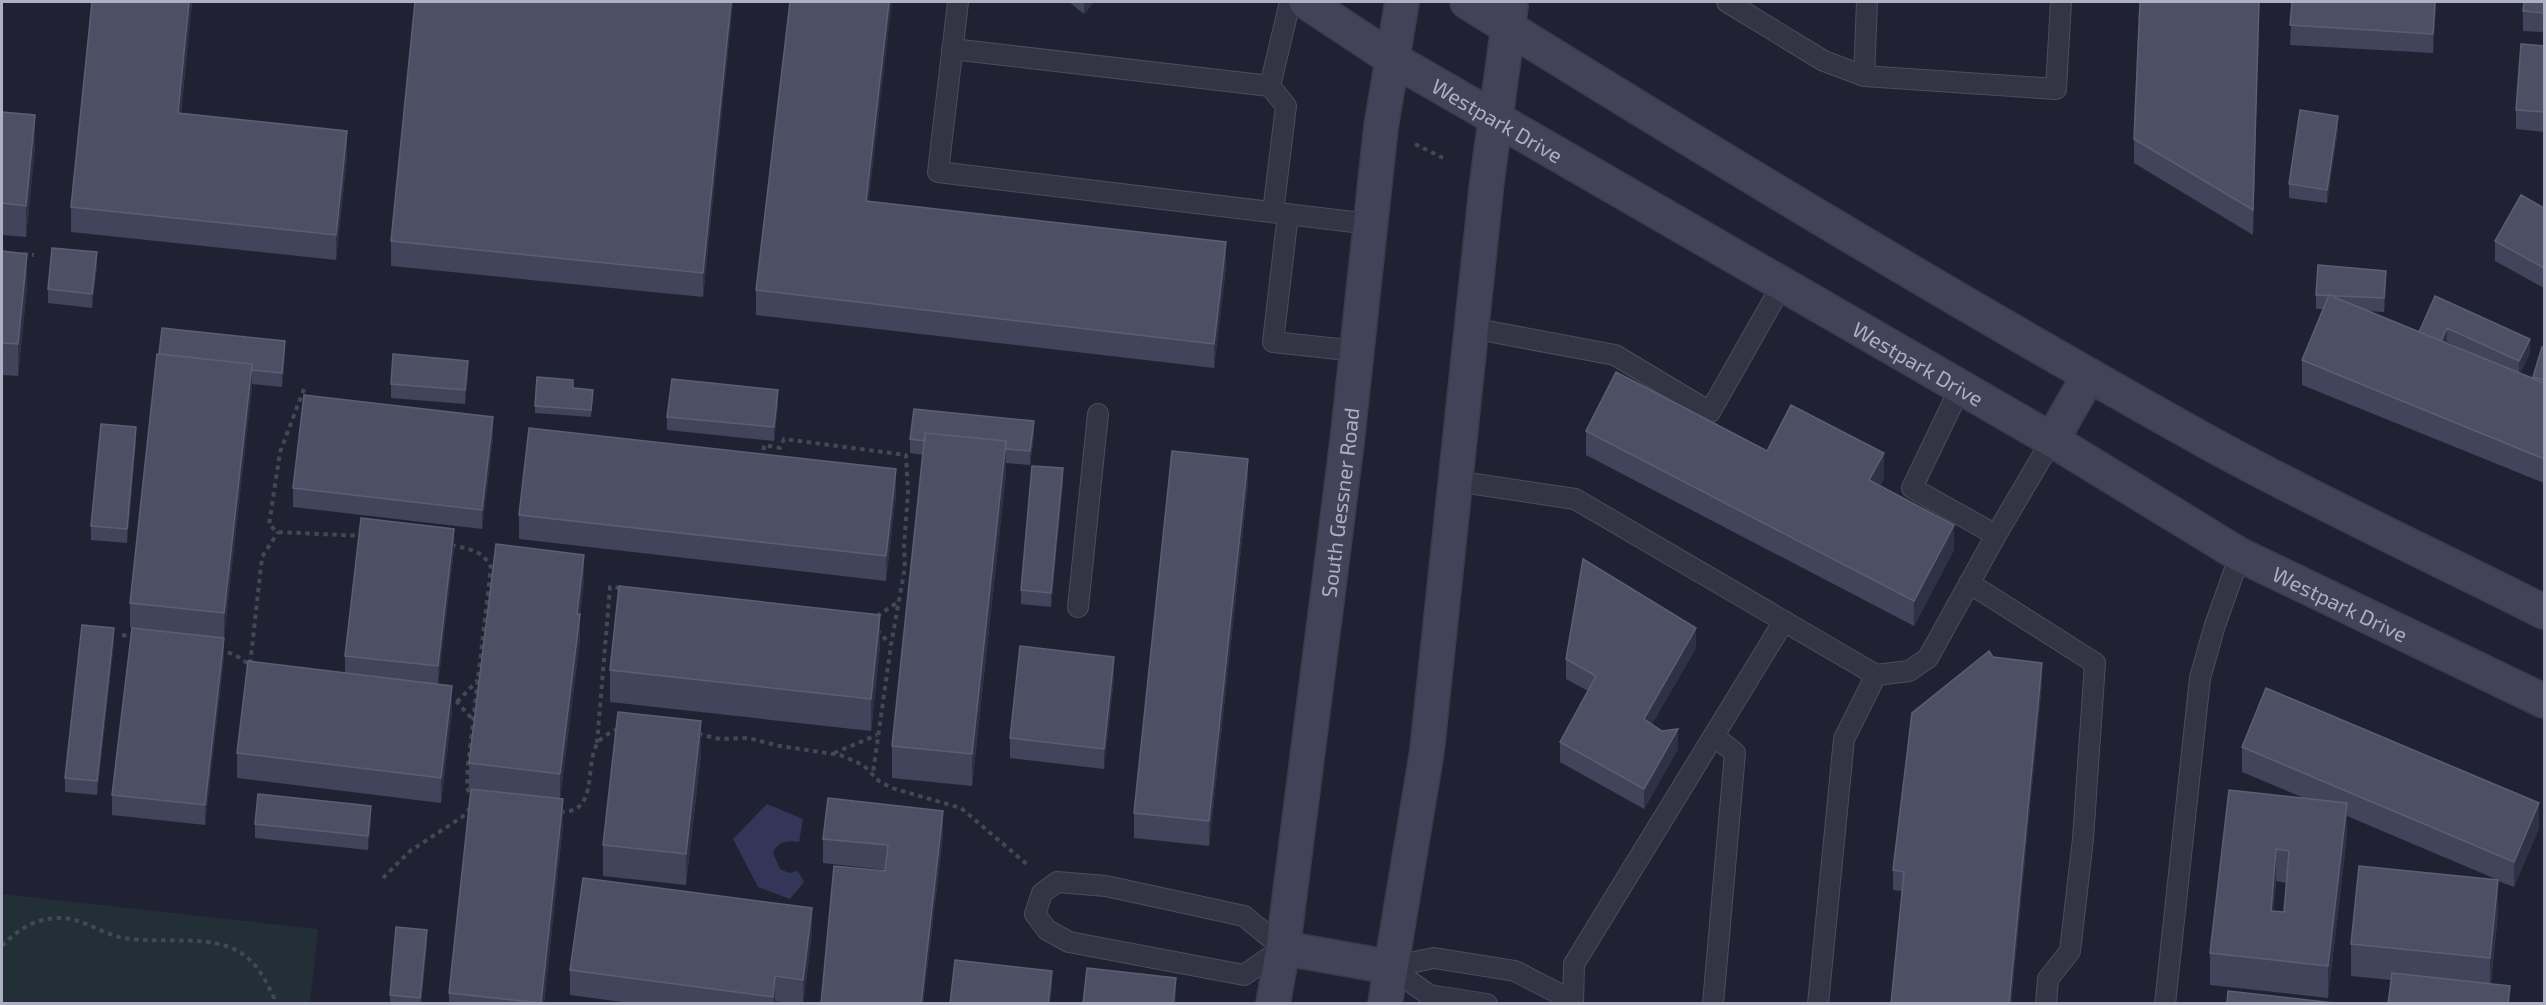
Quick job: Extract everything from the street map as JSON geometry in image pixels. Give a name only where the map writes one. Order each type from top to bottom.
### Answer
[{"type":"main road","name":"Westpark Drive","points":[[1306,2],[1391,58],[2052,440],[2240,555],[2544,701]]},
{"type":"main road","name":"South Gessner Road","points":[[1273,1004],[1357,351],[1391,58],[1402,2]]},
{"type":"main road","points":[[1467,2],[1510,14],[1719,156],[2089,375],[2214,445],[2544,612]]},
{"type":"main road","points":[[1385,1004],[1427,751],[1472,328],[1510,14]]},
{"type":"main road","points":[[2052,440],[2089,375]]},
{"type":"main road","points":[[1282,948],[1390,967]]},
{"type":"lane","points":[[958,2],[938,172],[1370,224]]},
{"type":"lane","points":[[1270,86],[1290,2]]},
{"type":"lane","points":[[1727,2],[1824,61],[1864,76],[2056,89],[2061,2]]},
{"type":"lane","points":[[1864,76],[1867,2]]},
{"type":"lane","points":[[952,49],[1270,86],[1286,106],[1273,342],[1357,351]]},
{"type":"lane","points":[[1472,328],[1615,355],[1710,412],[1782,285]]},
{"type":"lane","points":[[1960,388],[1912,488],[1996,534]]},
{"type":"lane","points":[[1078,607],[1098,414]]},
{"type":"lane","points":[[1455,481],[1575,499],[1876,675],[1909,671],[1928,658],[1996,534],[2052,440]]},
{"type":"lane","points":[[2166,1004],[2200,678],[2215,625],[2240,555]]},
{"type":"lane","points":[[1969,583],[2095,663],[2083,839],[2070,951],[2048,979],[2046,1004]]},
{"type":"lane","points":[[1573,1002],[1574,964],[1784,621]]},
{"type":"lane","points":[[1818,1004],[1844,739],[1876,675]]},
{"type":"lane","points":[[1713,1004],[1735,753],[1714,736]]},
{"type":"lane","points":[[1057,882],[1106,886],[1244,916],[1282,948],[1244,975],[1069,942],[1047,930],[1035,914],[1042,893],[1057,882]]},
{"type":"lane","points":[[1390,967],[1434,958],[1515,971],[1573,1002]]},
{"type":"lane","points":[[1390,967],[1429,995],[1487,1004]]},
{"type":"lane","points":[[1547,1004],[1573,1002]]},
{"type":"path","points":[[1415,144],[1443,158]]},
{"type":"path","points":[[12,253],[34,255]]},
{"type":"path","points":[[304,389],[280,452],[269,525],[278,532],[369,536]]},
{"type":"path","points":[[762,464],[764,445],[780,448],[784,439],[906,455],[908,493],[904,546],[905,567],[891,645],[873,774]]},
{"type":"path","points":[[250,665],[262,557],[278,532]]},
{"type":"path","points":[[383,878],[410,852],[462,817],[470,806],[478,804],[467,788],[491,567],[485,556],[478,551],[447,544]]},
{"type":"path","points":[[556,812],[568,812],[587,798],[597,744],[597,713],[610,587],[631,589]]},
{"type":"path","points":[[872,618],[899,602]]},
{"type":"path","points":[[871,627],[891,645]]},
{"type":"path","points":[[122,635],[145,639]]},
{"type":"path","points":[[214,649],[234,654],[250,665],[262,668]]},
{"type":"path","points":[[457,702],[479,679]]},
{"type":"path","points":[[439,698],[457,702],[474,720]]},
{"type":"path","points":[[597,744],[610,732],[623,726]]},
{"type":"path","points":[[692,732],[720,739],[748,738],[780,746],[832,753],[863,765],[892,788],[961,808],[1052,886]]},
{"type":"path","points":[[832,753],[878,735]]},
{"type":"path","points":[[2,946],[15,932],[32,923],[59,918],[86,923],[119,937],[200,942],[233,949],[259,967],[274,998],[274,1004]]},
{"type":"shaded area","points":[[2,894],[318,929],[310,1003],[2,1003]]},
{"type":"water","points":[[767,804],[803,819],[799,842],[783,843],[777,846],[773,853],[780,869],[789,873],[798,871],[804,882],[790,899],[758,887],[733,839]]},
{"type":"building","points":[[92,2],[189,2],[178,113],[347,131],[336,235],[71,207]]},
{"type":"building","points":[[415,2],[731,2],[703,273],[391,241]]},
{"type":"building","points":[[790,2],[889,2],[866,201],[1226,242],[1214,344],[756,290]]},
{"type":"building","points":[[2140,2],[2259,2],[2253,210],[2134,139]]},
{"type":"building","points":[[2292,2],[2435,2],[2433,34],[2290,25]]},
{"type":"building","points":[[2524,2],[2544,2],[2544,13],[2523,11]]},
{"type":"building","points":[[2521,44],[2544,46],[2544,112],[2516,110]]},
{"type":"building","points":[[2300,110],[2338,116],[2327,190],[2289,184]]},
{"type":"building","points":[[2,112],[35,115],[26,206],[2,203]]},
{"type":"building","points":[[2521,195],[2544,208],[2544,268],[2495,241]]},
{"type":"building","points":[[52,248],[97,252],[92,294],[48,289]]},
{"type":"building","points":[[2,251],[27,254],[18,344],[2,343]]},
{"type":"building","points":[[2318,265],[2386,271],[2384,298],[2316,295]]},
{"type":"building","points":[[2329,295],[2544,383],[2544,459],[2302,360]]},
{"type":"building","points":[[2435,296],[2530,339],[2519,361],[2447,328],[2441,341],[2419,332]]},
{"type":"building","points":[[162,328],[285,341],[282,373],[252,370],[252,364],[159,354]]},
{"type":"building","points":[[2542,347],[2544,348],[2544,380],[2533,377]]},
{"type":"building","points":[[157,354],[252,364],[224,613],[130,603]]},
{"type":"building","points":[[393,354],[468,361],[465,390],[391,384]]},
{"type":"building","points":[[1616,372],[1767,451],[1791,405],[1884,453],[1869,480],[1954,525],[1914,601],[1586,431]]},
{"type":"building","points":[[537,377],[573,380],[573,388],[593,390],[591,410],[535,406]]},
{"type":"building","points":[[672,379],[778,390],[774,427],[667,417]]},
{"type":"building","points":[[304,395],[493,417],[482,510],[293,488]]},
{"type":"building","points":[[914,409],[1034,421],[1030,451],[1006,449],[1006,441],[925,433],[925,441],[910,439]]},
{"type":"building","points":[[101,424],[136,427],[127,529],[91,526]]},
{"type":"building","points":[[529,428],[896,469],[886,556],[519,515]]},
{"type":"building","points":[[925,433],[1006,441],[972,754],[892,746]]},
{"type":"building","points":[[1172,451],[1248,459],[1209,821],[1134,813]]},
{"type":"building","points":[[1032,466],[1063,468],[1051,593],[1021,590]]},
{"type":"building","points":[[361,518],[454,529],[438,666],[345,656]]},
{"type":"building","points":[[496,544],[584,555],[577,614],[580,614],[560,774],[469,763]]},
{"type":"building","points":[[1583,559],[1696,628],[1644,719],[1662,731],[1678,729],[1644,789],[1560,742],[1596,676],[1566,659]]},
{"type":"building","points":[[619,586],[880,615],[871,699],[610,670]]},
{"type":"building","points":[[82,625],[114,628],[97,781],[65,778]]},
{"type":"building","points":[[132,628],[224,638],[205,805],[112,795]]},
{"type":"building","points":[[1020,646],[1114,657],[1104,749],[1010,738]]},
{"type":"building","points":[[1989,651],[1993,657],[2042,663],[2009,1004],[1891,1004],[1904,872],[1893,870],[1912,713]]},
{"type":"building","points":[[248,661],[452,686],[441,778],[237,753]]},
{"type":"building","points":[[2266,688],[2539,803],[2514,862],[2242,747]]},
{"type":"building","points":[[618,712],[701,721],[686,854],[603,845]]},
{"type":"building","points":[[471,789],[563,799],[541,1003],[449,993]]},
{"type":"building","points":[[2229,790],[2347,803],[2328,966],[2210,953]],"holes":[[[2276,849],[2289,851],[2284,912],[2271,911]]]},
{"type":"building","points":[[258,794],[371,806],[368,836],[255,824]]},
{"type":"building","points":[[828,798],[943,811],[921,1004],[821,1004],[834,866],[885,871],[888,845],[823,839]]},
{"type":"building","points":[[2359,866],[2498,880],[2490,958],[2351,944]]},
{"type":"building","points":[[583,878],[812,908],[803,980],[775,976],[773,997],[570,970]]},
{"type":"building","points":[[396,927],[427,930],[420,998],[390,995]]},
{"type":"building","points":[[955,960],[1052,971],[1048,1004],[950,1004]]},
{"type":"building","points":[[1087,968],[1176,978],[1173,1004],[1083,1004]]},
{"type":"building","points":[[2392,973],[2510,986],[2508,1004],[2388,1004]]},
{"type":"building","points":[[2228,991],[2343,1004],[2227,1004]]}]
